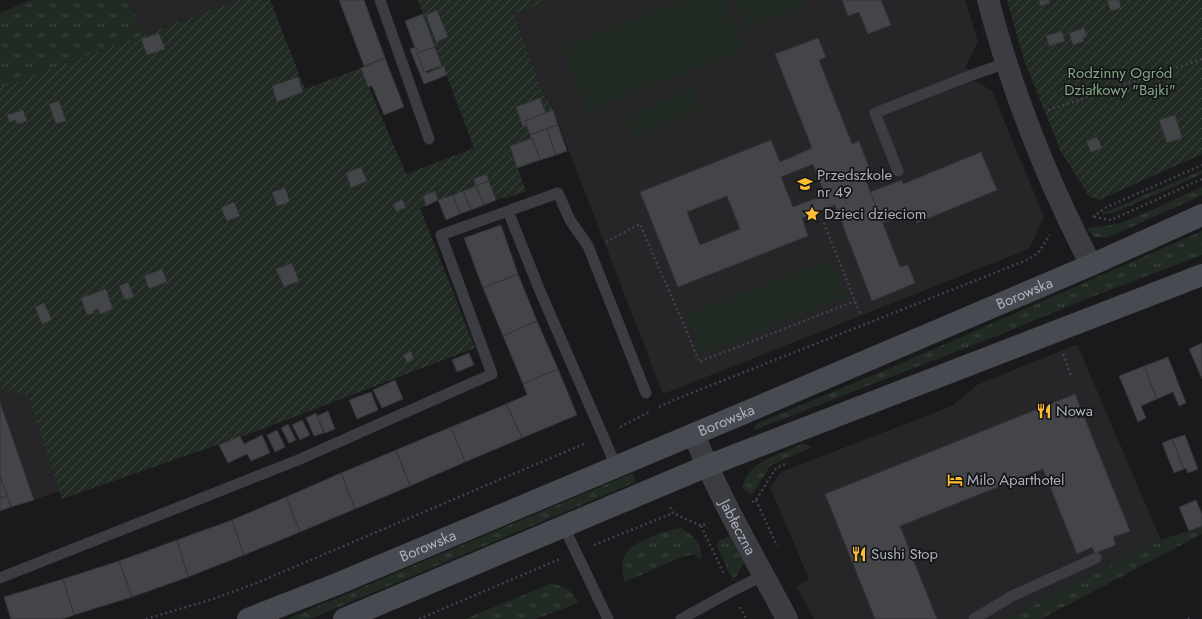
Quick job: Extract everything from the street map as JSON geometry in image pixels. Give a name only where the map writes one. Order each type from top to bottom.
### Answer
[{"type":"street","points":[[988,0],[1006,63],[1039,155],[1068,220],[1091,265]]},
{"type":"street","name":"Borowska","points":[[248,619],[337,584],[694,434],[1091,265],[1202,215]]},
{"type":"street","points":[[344,619],[707,466],[1202,275]]},
{"type":"street","name":"Jabłeczna","points":[[694,434],[707,466],[787,619]]},
{"type":"lane","points":[[380,0],[429,139]]},
{"type":"lane","points":[[898,171],[875,113],[1006,63]]},
{"type":"lane","points":[[0,578],[298,460],[492,374],[441,235],[558,193],[570,220],[589,250],[646,393]]},
{"type":"lane","points":[[508,211],[540,291],[616,466]]},
{"type":"lane","points":[[564,527],[608,619]]},
{"type":"lane","points":[[974,619],[1012,596],[1096,558]]},
{"type":"lane","points":[[680,619],[732,591],[764,576]]},
{"type":"path","points":[[1044,112],[1202,59]]},
{"type":"path","points":[[1202,165],[1105,208],[1093,217],[1111,220],[1202,179]]},
{"type":"path","points":[[830,209],[824,223],[860,314]]},
{"type":"path","points":[[589,250],[640,224],[682,318],[699,362],[854,301]]},
{"type":"path","points":[[613,429],[674,400],[1027,260],[1038,253],[1051,234]]},
{"type":"path","points":[[1062,353],[1072,378]]},
{"type":"path","points":[[146,619],[213,599],[259,582],[589,441]]},
{"type":"path","points":[[756,500],[776,468]]},
{"type":"path","points":[[419,619],[576,552],[673,513],[701,526],[727,581]]},
{"type":"path","points":[[701,526],[713,520]]},
{"type":"shaded area","points":[[129,0],[238,0],[143,35]]},
{"type":"shaded area","name":"Przedszkole nr 49","points":[[552,0],[965,0],[978,42],[966,65],[971,81],[978,82],[992,91],[1044,217],[1029,249],[663,394],[553,110],[541,88],[514,14]]},
{"type":"shaded area","name":"Milo Aparthotel","points":[[1075,345],[1078,346],[1161,540],[1006,619],[814,619],[796,587],[809,579],[770,487],[781,472],[952,406],[977,385]]},
{"type":"shaded area","points":[[0,388],[28,395],[60,491],[0,511]]},
{"type":"green space","points":[[31,0],[129,0],[143,35],[0,88],[0,13]]},
{"type":"green space","points":[[238,0],[270,0],[305,89],[361,68],[406,174],[474,148],[418,0],[552,0],[514,14],[541,88],[553,110],[526,120],[532,138],[510,146],[526,191],[505,199],[505,197],[496,200],[486,174],[474,179],[476,186],[420,208],[475,348],[257,431],[62,499],[28,396],[0,388],[0,88]]},
{"type":"green space","points":[[684,0],[727,0],[744,50],[585,112],[562,46]]},
{"type":"green space","points":[[734,0],[806,0],[807,4],[745,30]]},
{"type":"green space","name":"Rodzinny Ogród Działkowy \"Bajki\"","points":[[1007,0],[1202,0],[1202,154],[1099,200],[1090,197],[1061,152],[1024,60]]},
{"type":"green space","points":[[693,88],[702,109],[633,140],[624,118]]},
{"type":"green space","points":[[1202,170],[1202,174],[1116,212],[1103,215],[1102,213],[1115,208]]},
{"type":"green space","points":[[1202,187],[1202,195],[1107,238],[1095,237],[1087,229],[1114,225],[1123,222]]},
{"type":"green space","points":[[1202,231],[1202,255],[1086,299],[1004,333],[754,430],[756,424],[895,366]]},
{"type":"green space","points":[[832,259],[846,297],[702,355],[686,314]]},
{"type":"green space","points":[[802,444],[811,446],[811,448],[771,465],[752,495],[742,488],[745,479],[757,465],[775,455]]},
{"type":"green space","points":[[633,473],[636,482],[310,619],[287,619]]},
{"type":"green space","points":[[1202,526],[1202,534],[1041,619],[1006,619],[1161,540]]},
{"type":"green space","points":[[681,528],[693,537],[699,545],[701,560],[694,554],[682,557],[625,582],[622,565],[626,553],[636,544],[651,537],[669,530]]},
{"type":"green space","points":[[729,536],[744,563],[733,581],[717,546],[719,541]]},
{"type":"green space","points":[[550,584],[567,589],[578,603],[536,619],[465,619]]},
{"type":"building","points":[[339,0],[364,0],[385,58],[364,66]]},
{"type":"building","points":[[842,0],[881,0],[891,25],[868,34],[859,12],[848,16]]},
{"type":"building","points":[[1039,0],[1049,0],[1050,3],[1040,6]]},
{"type":"building","points":[[1107,0],[1119,0],[1121,8],[1111,11]]},
{"type":"building","points":[[437,10],[448,37],[436,42],[426,15]]},
{"type":"building","points":[[423,14],[435,47],[417,53],[405,21]]},
{"type":"building","points":[[1084,28],[1087,36],[1083,38],[1084,41],[1073,45],[1069,33]]},
{"type":"building","points":[[1062,31],[1065,41],[1049,46],[1046,36]]},
{"type":"building","points":[[159,33],[165,49],[147,55],[141,39]]},
{"type":"building","points":[[818,38],[826,57],[819,60],[852,144],[859,141],[873,178],[866,181],[900,267],[908,265],[915,283],[872,301],[835,205],[802,218],[808,236],[678,287],[640,192],[771,140],[780,162],[812,148],[775,54]],"holes":[[[813,164],[825,195],[793,207],[781,177]],[[727,196],[740,229],[700,245],[687,212]]]},
{"type":"building","points":[[416,47],[427,73],[444,66],[447,75],[424,84],[410,49]]},
{"type":"building","points":[[435,47],[442,66],[424,72],[417,53]]},
{"type":"building","points":[[385,58],[404,107],[384,115],[372,86],[368,87],[361,68]]},
{"type":"building","points":[[298,77],[303,92],[277,102],[272,86]]},
{"type":"building","points":[[540,98],[546,113],[525,121],[527,126],[523,127],[516,107]]},
{"type":"building","points":[[59,101],[66,121],[56,124],[49,104]]},
{"type":"building","points":[[23,110],[27,121],[17,124],[15,120],[9,122],[7,115]]},
{"type":"building","points":[[553,110],[558,125],[530,135],[525,121]]},
{"type":"building","points":[[1175,115],[1182,138],[1167,143],[1159,120]]},
{"type":"building","points":[[558,125],[567,151],[556,155],[547,129]]},
{"type":"building","points":[[547,129],[556,155],[540,160],[530,135]]},
{"type":"building","points":[[1097,137],[1102,148],[1091,152],[1086,141]]},
{"type":"building","points":[[532,138],[540,160],[517,168],[510,146]]},
{"type":"building","points":[[981,152],[997,190],[917,223],[913,211],[883,223],[870,192],[902,180],[903,184]]},
{"type":"building","points":[[361,167],[367,181],[351,188],[346,173]]},
{"type":"building","points":[[486,174],[489,181],[476,186],[474,179]]},
{"type":"building","points":[[489,181],[496,200],[484,205],[476,186]]},
{"type":"building","points":[[476,186],[484,205],[471,210],[463,191]]},
{"type":"building","points":[[285,188],[290,202],[277,206],[272,192]]},
{"type":"building","points":[[435,191],[438,200],[426,206],[423,196]]},
{"type":"building","points":[[463,191],[471,210],[460,214],[453,195]]},
{"type":"building","points":[[453,195],[460,214],[446,220],[438,200]]},
{"type":"building","points":[[402,199],[406,208],[396,211],[393,204]]},
{"type":"building","points":[[234,202],[240,216],[227,221],[221,208]]},
{"type":"building","points":[[501,225],[518,274],[483,288],[464,238]]},
{"type":"building","points":[[292,263],[299,281],[284,287],[276,269]]},
{"type":"building","points":[[162,269],[167,282],[149,289],[144,276]]},
{"type":"building","points":[[518,274],[537,321],[503,336],[483,288]]},
{"type":"building","points":[[128,282],[134,297],[125,300],[119,286]]},
{"type":"building","points":[[106,289],[113,309],[100,314],[98,309],[93,311],[94,313],[87,315],[81,298]]},
{"type":"building","points":[[44,303],[52,320],[42,324],[35,307]]},
{"type":"building","points":[[537,321],[558,369],[523,384],[503,336]]},
{"type":"building","points":[[1202,343],[1202,379],[1189,349]]},
{"type":"building","points":[[411,351],[414,359],[407,363],[403,355]]},
{"type":"building","points":[[469,353],[474,365],[457,372],[452,360]]},
{"type":"building","points":[[1168,357],[1186,403],[1179,406],[1173,392],[1157,399],[1144,366]]},
{"type":"building","points":[[1144,366],[1157,399],[1141,406],[1146,418],[1138,422],[1119,376]]},
{"type":"building","points":[[558,369],[577,415],[522,438],[506,404],[527,395],[523,384]]},
{"type":"building","points":[[395,380],[403,399],[382,408],[373,390]]},
{"type":"building","points":[[371,392],[378,410],[357,419],[349,400]]},
{"type":"building","points":[[1075,394],[1130,531],[1113,537],[1116,545],[1095,553],[1092,547],[1077,554],[1043,469],[900,526],[937,619],[875,619],[825,494]]},
{"type":"building","points":[[0,402],[34,500],[11,507],[0,476]]},
{"type":"building","points":[[506,404],[522,438],[465,462],[451,427]]},
{"type":"building","points":[[328,411],[335,429],[325,433],[317,416]]},
{"type":"building","points":[[316,413],[324,433],[314,436],[306,418]]},
{"type":"building","points":[[302,420],[310,435],[300,440],[292,425]]},
{"type":"building","points":[[288,424],[296,440],[289,443],[281,428]]},
{"type":"building","points":[[451,427],[465,462],[410,486],[396,450]]},
{"type":"building","points":[[277,430],[285,447],[275,452],[267,435]]},
{"type":"building","points":[[262,435],[270,453],[251,461],[247,454],[228,463],[219,445],[240,436],[244,444]]},
{"type":"building","points":[[1185,435],[1198,469],[1188,473],[1186,468],[1184,469],[1172,439]]},
{"type":"building","points":[[1172,439],[1184,469],[1174,473],[1162,443]]},
{"type":"building","points":[[396,450],[410,486],[355,509],[341,473]]},
{"type":"building","points":[[341,473],[355,509],[300,532],[286,497]]},
{"type":"building","points":[[0,476],[7,496],[0,498]]},
{"type":"building","points":[[7,496],[11,507],[0,511],[0,498]]},
{"type":"building","points":[[286,497],[300,532],[244,555],[232,520]]},
{"type":"building","points":[[1196,500],[1202,514],[1202,526],[1189,531],[1179,507]]},
{"type":"building","points":[[232,520],[244,555],[188,577],[177,540]]},
{"type":"building","points":[[177,540],[188,577],[132,597],[119,561]]},
{"type":"building","points":[[119,561],[132,597],[74,615],[63,579]]},
{"type":"building","points":[[63,579],[74,615],[63,619],[11,619],[4,597]]},
{"type":"place","name":"Przedszkole nr 49","points":[[805,184]]},
{"type":"place","name":"Dzieci dzieciom","points":[[812,214]]},
{"type":"place","name":"Nowa","points":[[1044,411]]},
{"type":"place","name":"Milo Aparthotel","points":[[955,480]]},
{"type":"place","name":"Sushi Stop","points":[[859,554]]}]
